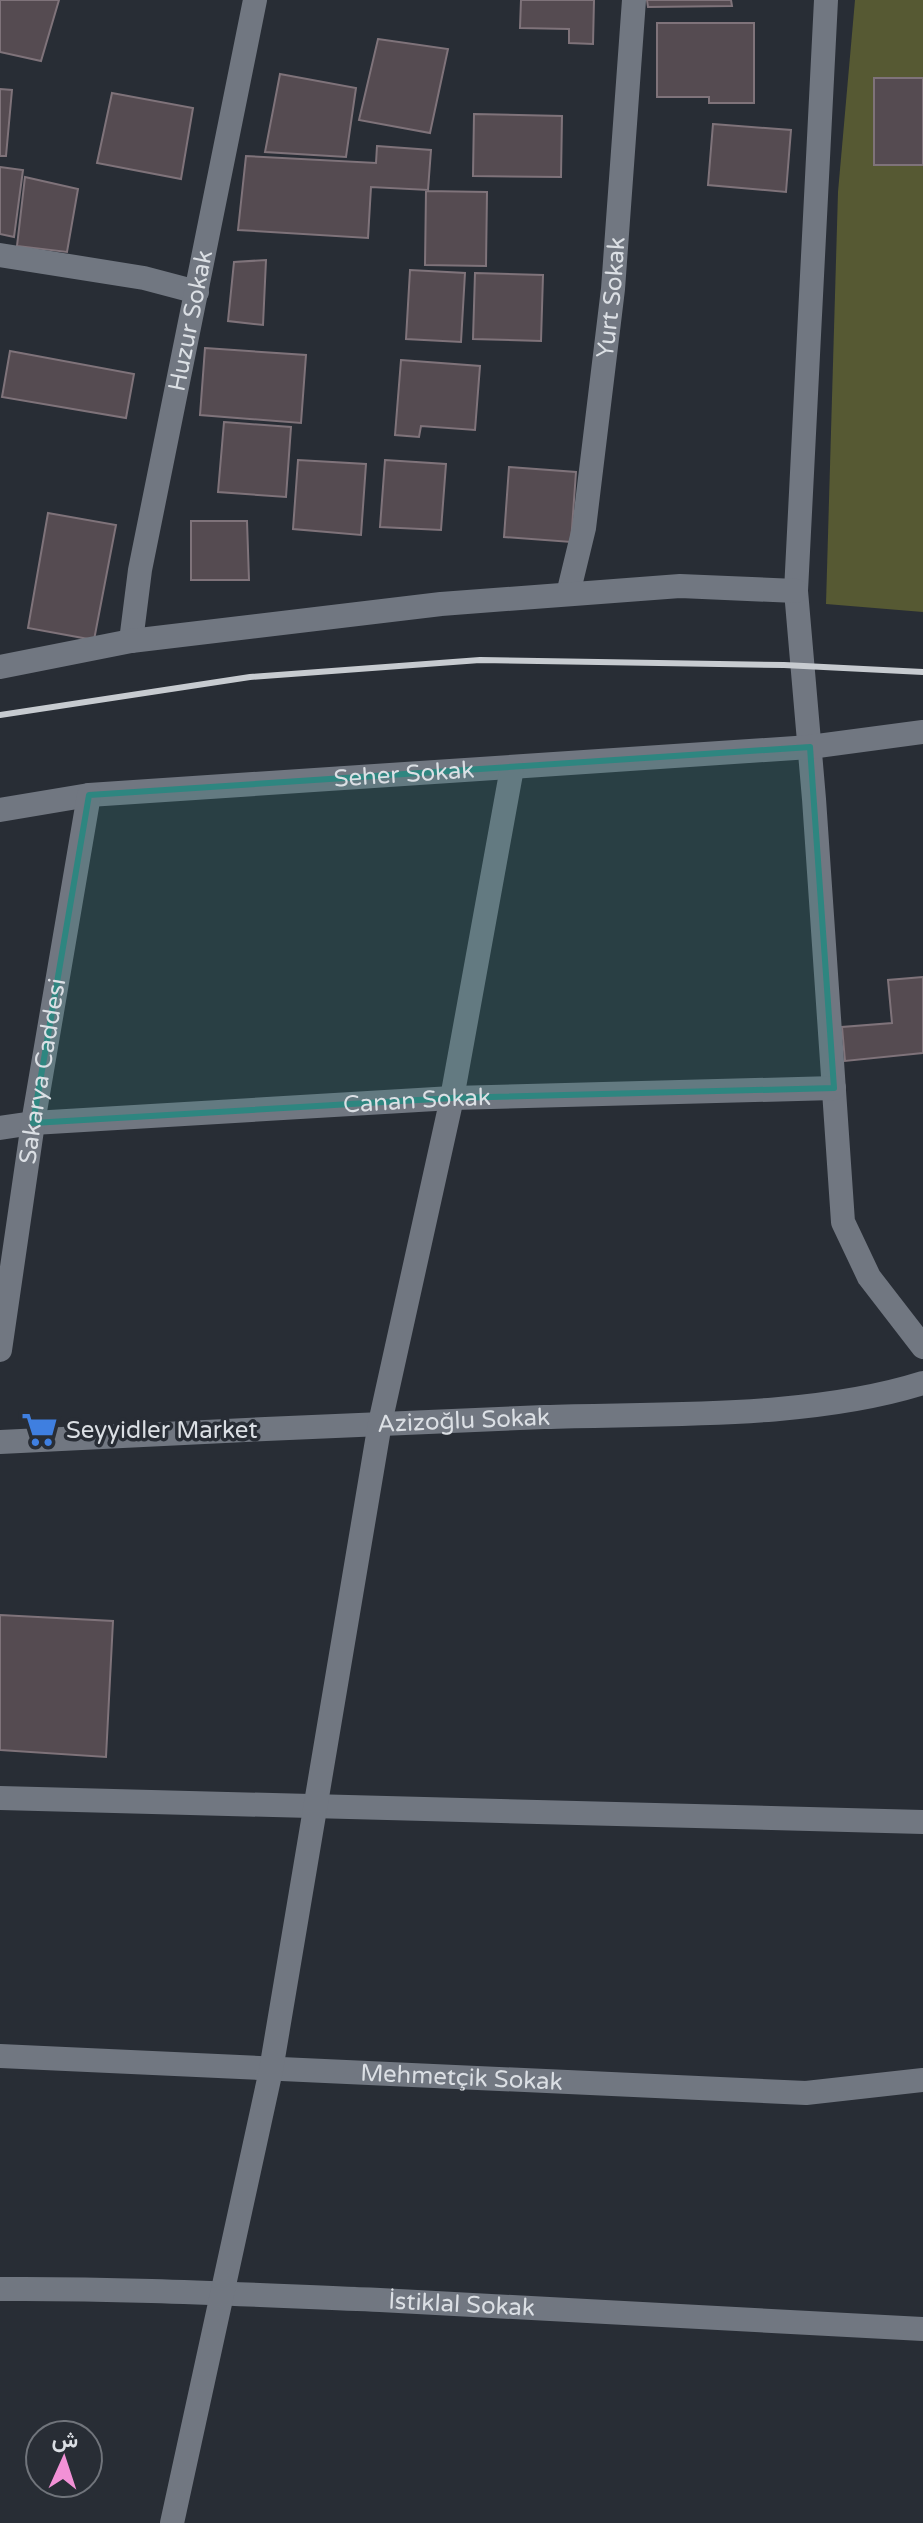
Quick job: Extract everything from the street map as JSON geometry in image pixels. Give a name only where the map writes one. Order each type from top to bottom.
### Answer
[{"type":"street","name":"Huzur Sokak","points":[[131,641],[140,570],[255,0]]},
{"type":"street","name":"Yurt Sokak","points":[[568,594],[584,528],[613,289],[634,0]]},
{"type":"street","points":[[826,0],[796,591],[843,1222],[869,1277],[923,1347]]},
{"type":"street","points":[[0,255],[144,278],[197,292]]},
{"type":"street","points":[[0,667],[131,641],[441,604],[680,586],[796,591]]},
{"type":"street","name":"Seher Sokak","points":[[0,810],[89,795],[810,747],[923,732]]},
{"type":"street","points":[[172,2523],[271,2070],[380,1423],[452,1098],[512,768]]},
{"type":"street","name":"Sakarya Caddesi","points":[[0,1350],[33,1123],[89,795]]},
{"type":"street","name":"Canan Sokak","points":[[0,1128],[33,1123],[452,1098],[834,1088]]},
{"type":"street","name":"Azizoğlu Sokak","points":[[0,1442],[380,1423],[782,1409],[896,1391],[923,1383]]},
{"type":"street","points":[[0,1798],[923,1822]]},
{"type":"street","name":"Mehmetçik Sokak","points":[[0,2056],[806,2093],[923,2080]]},
{"type":"street","name":"İstiklal Sokak","points":[[0,2289],[93,2288],[222,2293],[644,2312],[923,2329]]},
{"type":"highlighted area","points":[[810,747],[834,1088],[452,1098],[33,1123],[89,795]]},
{"type":"green space","points":[[855,0],[923,0],[923,612],[826,604],[838,192]]},
{"type":"building","points":[[0,0],[59,0],[41,61],[0,52]]},
{"type":"building","points":[[521,0],[594,0],[593,44],[569,43],[569,29],[520,28]]},
{"type":"building","points":[[647,0],[731,0],[732,6],[648,7]]},
{"type":"building","points":[[657,23],[754,23],[754,103],[709,103],[709,97],[657,97]]},
{"type":"building","points":[[378,39],[448,49],[430,133],[359,120]]},
{"type":"building","points":[[280,74],[356,88],[346,157],[265,152]]},
{"type":"building","points":[[874,78],[923,78],[923,165],[874,165]]},
{"type":"building","points":[[0,89],[12,90],[6,156],[0,156]]},
{"type":"building","points":[[112,93],[193,108],[181,179],[97,163]]},
{"type":"building","points":[[474,114],[562,116],[561,177],[473,176]]},
{"type":"building","points":[[713,124],[791,130],[786,192],[708,185]]},
{"type":"building","points":[[377,146],[431,150],[428,190],[371,187],[368,238],[238,230],[246,156],[376,163]]},
{"type":"building","points":[[0,167],[23,170],[14,237],[0,234]]},
{"type":"building","points":[[25,177],[78,189],[67,252],[17,246]]},
{"type":"building","points":[[426,191],[487,192],[486,266],[425,265]]},
{"type":"building","points":[[266,260],[263,325],[228,321],[234,262]]},
{"type":"building","points":[[410,270],[465,273],[461,342],[406,339]]},
{"type":"building","points":[[475,273],[543,275],[541,341],[473,339]]},
{"type":"building","points":[[205,348],[306,355],[301,423],[200,415]]},
{"type":"building","points":[[10,351],[134,374],[126,418],[2,397]]},
{"type":"building","points":[[401,360],[480,366],[475,430],[421,426],[419,437],[395,435]]},
{"type":"building","points":[[224,422],[291,427],[286,497],[218,492]]},
{"type":"building","points":[[298,460],[366,464],[361,535],[293,529]]},
{"type":"building","points":[[385,460],[446,464],[441,530],[380,527]]},
{"type":"building","points":[[509,467],[576,472],[571,542],[504,537]]},
{"type":"building","points":[[48,513],[116,525],[94,640],[28,628]]},
{"type":"building","points":[[191,521],[247,521],[249,580],[191,580]]},
{"type":"building","points":[[923,977],[923,1053],[845,1061],[842,1027],[892,1023],[888,980]]},
{"type":"building","points":[[0,1615],[113,1621],[106,1757],[0,1750]]},
{"type":"railway","points":[[0,715],[250,677],[480,660],[784,665],[923,672]]},
{"type":"place","name":"Seyyidler Market","points":[[40,1430]]}]
